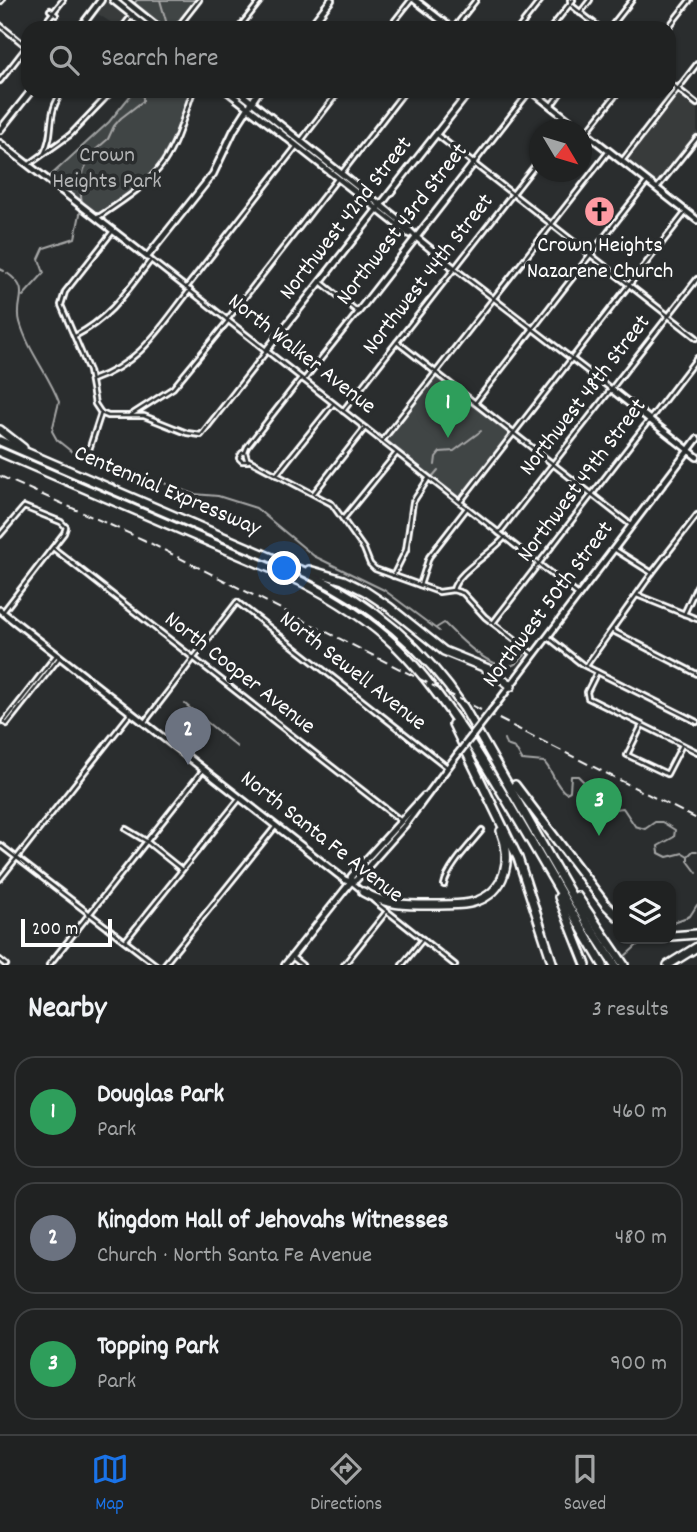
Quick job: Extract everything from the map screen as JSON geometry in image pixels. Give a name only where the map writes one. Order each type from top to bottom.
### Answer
[{"type":"highway","points":[[0,430],[35,457]]},
{"type":"highway","name":"Centennial Expressway","points":[[0,441],[343,591],[396,628],[447,683],[608,947]]},
{"type":"highway","name":"Centennial Expressway","points":[[0,452],[244,556],[325,593],[354,611],[386,638],[434,690],[492,775],[552,877]]},
{"type":"highway","points":[[269,557],[343,580],[365,591],[444,651],[491,670],[510,688]]},
{"type":"highway","points":[[434,690],[482,781],[518,858],[553,965]]},
{"type":"highway","points":[[495,760],[613,911]]},
{"type":"highway","points":[[363,892],[383,902],[410,905],[468,904],[492,892],[505,872],[507,852],[482,781]]},
{"type":"highway","points":[[552,877],[603,965]]},
{"type":"highway","points":[[552,877],[586,965]]},
{"type":"highway","points":[[676,936],[697,933]]},
{"type":"highway","points":[[608,947],[615,965]]},
{"type":"highway","points":[[608,947],[624,965]]},
{"type":"highway","points":[[668,965],[697,947]]},
{"type":"street","points":[[47,21],[63,0]]},
{"type":"street","points":[[84,21],[101,0]]},
{"type":"street","points":[[114,0],[148,21]]},
{"type":"street","points":[[124,0],[142,21]]},
{"type":"street","points":[[182,21],[199,0]]},
{"type":"street","points":[[244,21],[261,0]]},
{"type":"street","points":[[314,21],[331,0]]},
{"type":"street","points":[[395,21],[413,0],[443,21]]},
{"type":"street","points":[[459,21],[476,0]]},
{"type":"street","points":[[524,21],[541,0]]},
{"type":"street","points":[[580,13],[590,0]]},
{"type":"street","points":[[616,21],[632,0]]},
{"type":"street","points":[[674,21],[690,0]]},
{"type":"street","points":[[571,1],[571,5],[591,21]]},
{"type":"street","points":[[556,21],[571,1]]},
{"type":"street","points":[[127,21],[134,12]]},
{"type":"street","points":[[0,25],[21,41]]},
{"type":"street","points":[[0,81],[21,55]]},
{"type":"street","points":[[676,92],[697,64]]},
{"type":"street","points":[[678,89],[697,104]]},
{"type":"street","points":[[0,130],[25,98]]},
{"type":"street","points":[[42,155],[47,148],[53,107],[59,98]]},
{"type":"street","points":[[28,165],[83,123],[106,98]]},
{"type":"street","points":[[97,218],[133,195],[163,163],[176,139],[191,98]]},
{"type":"street","points":[[239,98],[298,144],[337,179],[379,208],[697,457]]},
{"type":"street","points":[[244,98],[250,105]]},
{"type":"street","points":[[75,336],[108,314],[213,174],[234,130],[254,98]]},
{"type":"street","points":[[92,380],[116,370],[137,355],[334,98]]},
{"type":"street","points":[[131,415],[173,388],[400,98]]},
{"type":"street","name":"Northwest 42nd Street","points":[[148,417],[187,433],[201,435],[464,98]]},
{"type":"street","name":"Northwest 43rd Street","points":[[245,452],[525,98]]},
{"type":"street","points":[[540,98],[569,119]]},
{"type":"street","points":[[551,106],[557,98]]},
{"type":"street","points":[[592,121],[613,98]]},
{"type":"street","points":[[622,161],[671,98]]},
{"type":"street","points":[[436,134],[697,338]]},
{"type":"street","points":[[49,137],[59,143]]},
{"type":"street","points":[[592,138],[695,216]]},
{"type":"street","points":[[657,188],[697,138]]},
{"type":"street","name":"North Walker Avenue","points":[[0,143],[580,596]]},
{"type":"street","points":[[298,144],[341,174],[379,208]]},
{"type":"street","points":[[382,441],[609,151]]},
{"type":"street","name":"Northwest 44th Street","points":[[343,411],[529,173]]},
{"type":"street","points":[[475,403],[647,181]]},
{"type":"street","points":[[460,502],[687,211]]},
{"type":"street","points":[[113,231],[65,292],[61,305],[92,380],[95,404],[101,413],[108,416],[148,417],[147,405]]},
{"type":"street","name":"Northwest 48th Street","points":[[499,533],[697,279]]},
{"type":"street","points":[[320,282],[358,312]]},
{"type":"street","points":[[397,342],[631,525]]},
{"type":"street","name":"Northwest 49th Street","points":[[493,623],[697,358]]},
{"type":"street","points":[[276,475],[333,403]]},
{"type":"street","points":[[87,456],[101,413]]},
{"type":"street","points":[[314,493],[365,428]]},
{"type":"street","name":"Northwest 50th Street","points":[[285,965],[351,882],[356,880],[430,791],[697,439]]},
{"type":"street","points":[[248,461],[245,452],[239,458],[242,461],[248,461],[332,504],[364,549],[371,566],[441,592],[453,590],[468,596],[482,614],[535,656]]},
{"type":"street","points":[[343,519],[397,453]]},
{"type":"street","points":[[393,576],[407,547],[413,502],[429,477]]},
{"type":"street","points":[[0,535],[23,508],[61,522],[66,527],[1,611]]},
{"type":"street","points":[[420,585],[429,556],[467,508]]},
{"type":"street","points":[[586,666],[697,515]]},
{"type":"street","points":[[453,590],[461,576],[492,552],[505,537]]},
{"type":"street","name":"North Cooper Avenue","points":[[52,548],[403,823]]},
{"type":"street","points":[[614,548],[652,573]]},
{"type":"street","points":[[684,614],[697,586]]},
{"type":"street","points":[[637,595],[697,619]]},
{"type":"street","name":"North Sewell Avenue","points":[[194,659],[237,602],[447,768]]},
{"type":"street","name":"North Santa Fe Avenue","points":[[1,611],[455,965]]},
{"type":"street","points":[[613,631],[697,674]]},
{"type":"street","points":[[548,638],[586,666],[697,722]]},
{"type":"street","points":[[58,655],[6,724],[4,722],[58,655]]},
{"type":"street","points":[[144,723],[194,659]]},
{"type":"street","points":[[597,672],[587,692],[590,699],[697,752]]},
{"type":"street","points":[[0,878],[131,713]]},
{"type":"street","points":[[642,724],[627,755],[667,775],[682,745]]},
{"type":"street","points":[[49,965],[204,769]]},
{"type":"street","points":[[125,941],[240,798]]},
{"type":"street","points":[[164,965],[276,826]]},
{"type":"street","points":[[126,829],[146,841],[182,870]]},
{"type":"street","points":[[444,884],[444,879],[453,866],[482,830]]},
{"type":"street","points":[[0,845],[156,965]]},
{"type":"street","points":[[344,965],[387,911]]},
{"type":"street","points":[[402,965],[423,939]]},
{"type":"street","points":[[292,957],[302,965]]},
{"type":"street","points":[[0,960],[6,965]]},
{"type":"shaded area","points":[[109,0],[127,14],[123,21],[108,21],[95,12],[104,1]]},
{"type":"shaded area","points":[[678,93],[697,108],[697,133],[657,185],[626,160]]},
{"type":"green space","points":[[137,0],[196,0],[180,21],[152,21],[133,5]]},
{"type":"green space","name":"Crown Heights Park","points":[[128,98],[188,98],[168,148],[147,179],[116,204],[96,215],[48,178],[109,122]]},
{"type":"green space","points":[[436,377],[510,434],[461,498],[386,440]]},
{"type":"waterway","points":[[160,0],[166,21]]},
{"type":"waterway","points":[[82,203],[82,177],[86,165],[94,155],[92,153],[108,139],[121,118],[143,101],[143,98]]},
{"type":"waterway","points":[[23,296],[44,273],[39,259],[44,248],[75,238],[81,209]]},
{"type":"waterway","points":[[0,269],[4,271]]},
{"type":"waterway","points":[[7,273],[15,279],[21,291],[19,314],[24,333],[59,402],[52,431],[57,440],[72,452],[125,477],[161,482],[194,494],[218,496],[256,508],[314,556],[384,590],[439,631]]},
{"type":"waterway","points":[[435,465],[440,452],[454,451],[481,431]]},
{"type":"waterway","points":[[432,477],[438,470]]},
{"type":"waterway","points":[[436,628],[444,623],[475,652],[494,663],[513,665],[525,655]]},
{"type":"waterway","points":[[185,704],[237,747]]},
{"type":"waterway","points":[[504,739],[506,745],[515,748],[522,760],[544,762],[566,793],[570,791],[571,776],[578,776],[584,782],[586,801],[606,810],[623,808],[635,826],[645,829],[655,822],[662,822],[675,830],[674,837],[658,846],[659,853],[667,857],[683,853],[688,856]]},
{"type":"waterway","points":[[689,855],[697,851]]},
{"type":"waterway","points":[[688,857],[697,873]]},
{"type":"waterway","points":[[676,921],[690,916],[697,905]]},
{"type":"waterway","points":[[624,957],[638,944]]},
{"type":"railway","points":[[0,476],[144,540],[697,819]]},
{"type":"place","name":"Crown Heights Nazarene Church","points":[[600,212]]},
{"type":"place","name":"Douglas Park","points":[[448,438]]},
{"type":"place","name":"Kingdom Hall of Jehovahs Witnesses","points":[[188,765]]},
{"type":"place","name":"Topping Park","points":[[599,836]]}]
